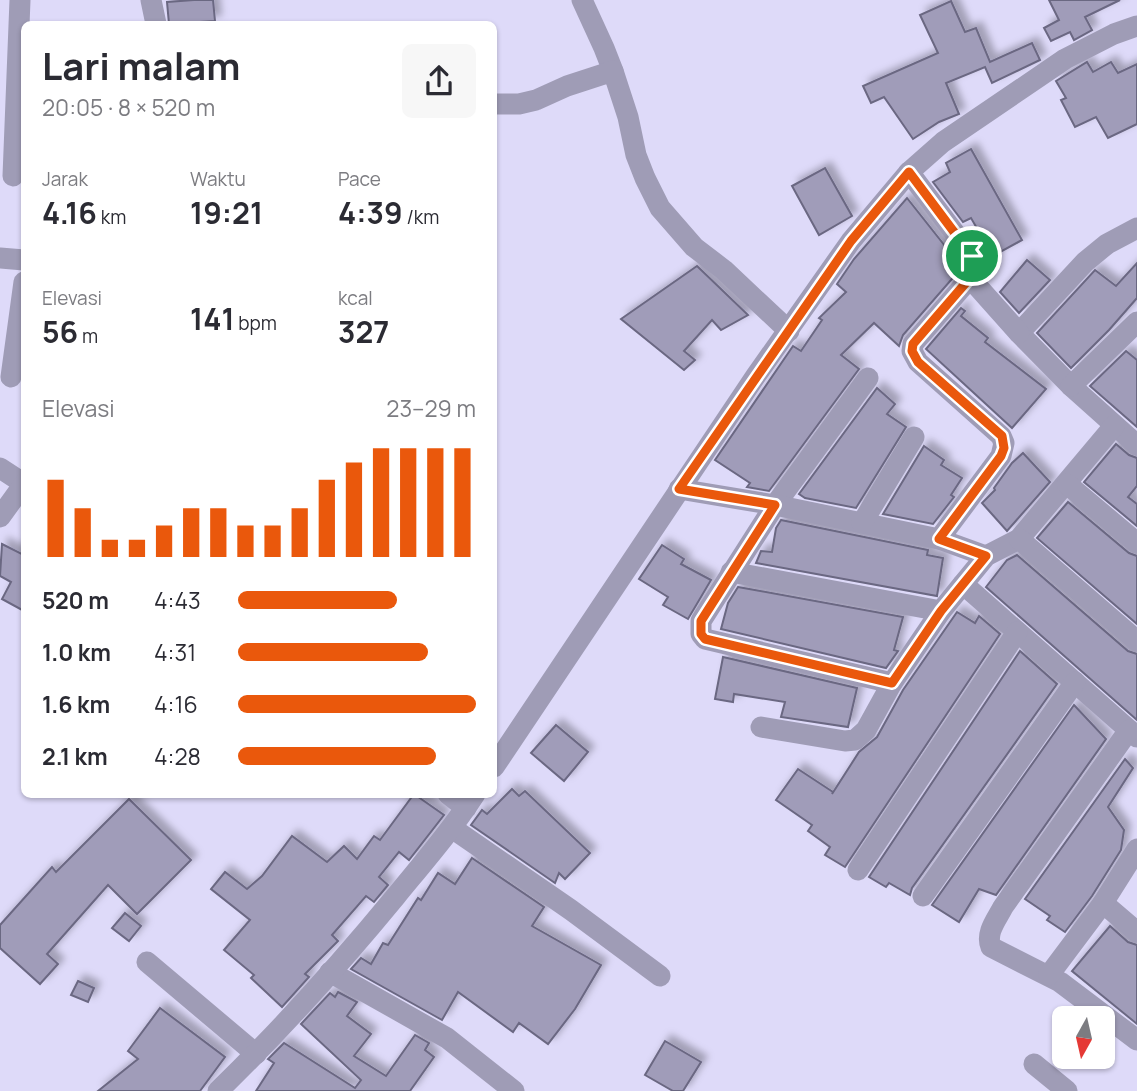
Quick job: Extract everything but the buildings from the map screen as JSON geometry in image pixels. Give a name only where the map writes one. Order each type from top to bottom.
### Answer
[{"type":"street","points":[[13,175],[20,0]]},
{"type":"street","points":[[151,0],[155,21]]},
{"type":"street","points":[[582,0],[604,48],[628,117],[636,155],[660,208],[694,247],[724,270],[789,331]]},
{"type":"street","points":[[497,762],[679,489],[851,241],[909,172],[943,142],[1065,59],[1114,34],[1137,26]]},
{"type":"street","points":[[497,104],[519,104],[536,100],[612,71]]},
{"type":"street","points":[[909,172],[974,262],[970,278],[913,344],[912,351],[918,362],[1002,436],[1004,448],[1001,456],[939,539]]},
{"type":"street","points":[[1019,333],[1085,262],[1107,244],[1137,228]]},
{"type":"street","points":[[0,258],[21,260]]},
{"type":"street","points":[[970,278],[1071,386],[1137,445]]},
{"type":"street","points":[[11,377],[21,304]]},
{"type":"street","points":[[1071,386],[1134,329]]},
{"type":"street","points":[[868,378],[775,505],[731,572],[701,621],[701,634],[705,639],[892,683]]},
{"type":"street","points":[[761,727],[845,741],[855,740],[866,730],[892,683],[941,611],[986,556],[1019,539],[1068,484],[1114,426]]},
{"type":"street","points":[[862,523],[914,437]]},
{"type":"street","points":[[0,468],[21,480]]},
{"type":"street","points":[[1068,484],[1137,542]]},
{"type":"street","points":[[0,517],[21,486]]},
{"type":"street","points":[[679,489],[775,505],[939,539],[986,556]]},
{"type":"street","points":[[1019,539],[1137,641]]},
{"type":"street","points":[[731,572],[941,611]]},
{"type":"street","points":[[963,584],[1133,734],[1003,907],[989,941],[991,947],[1049,975],[1137,1040]]},
{"type":"street","points":[[858,870],[1017,632]]},
{"type":"street","points":[[923,896],[1075,682]]},
{"type":"street","points":[[218,1091],[256,1054],[330,972],[452,828],[470,801]]},
{"type":"street","points":[[452,828],[571,910],[660,976]]},
{"type":"street","points":[[1049,975],[1103,903],[1137,849]]},
{"type":"street","points":[[1103,903],[1137,932]]},
{"type":"street","points":[[147,962],[256,1054]]},
{"type":"street","points":[[330,972],[447,1038],[514,1091]]},
{"type":"street","points":[[1034,1064],[1068,1091]]},
{"type":"route","points":[[909,172],[972,256],[974,262],[970,278],[913,344],[912,351],[918,362],[1002,436],[1004,448],[1001,456],[939,539],[986,556],[941,611],[892,683],[705,639],[701,634],[701,621],[775,505],[679,489],[755,377],[851,241],[909,172]]}]
